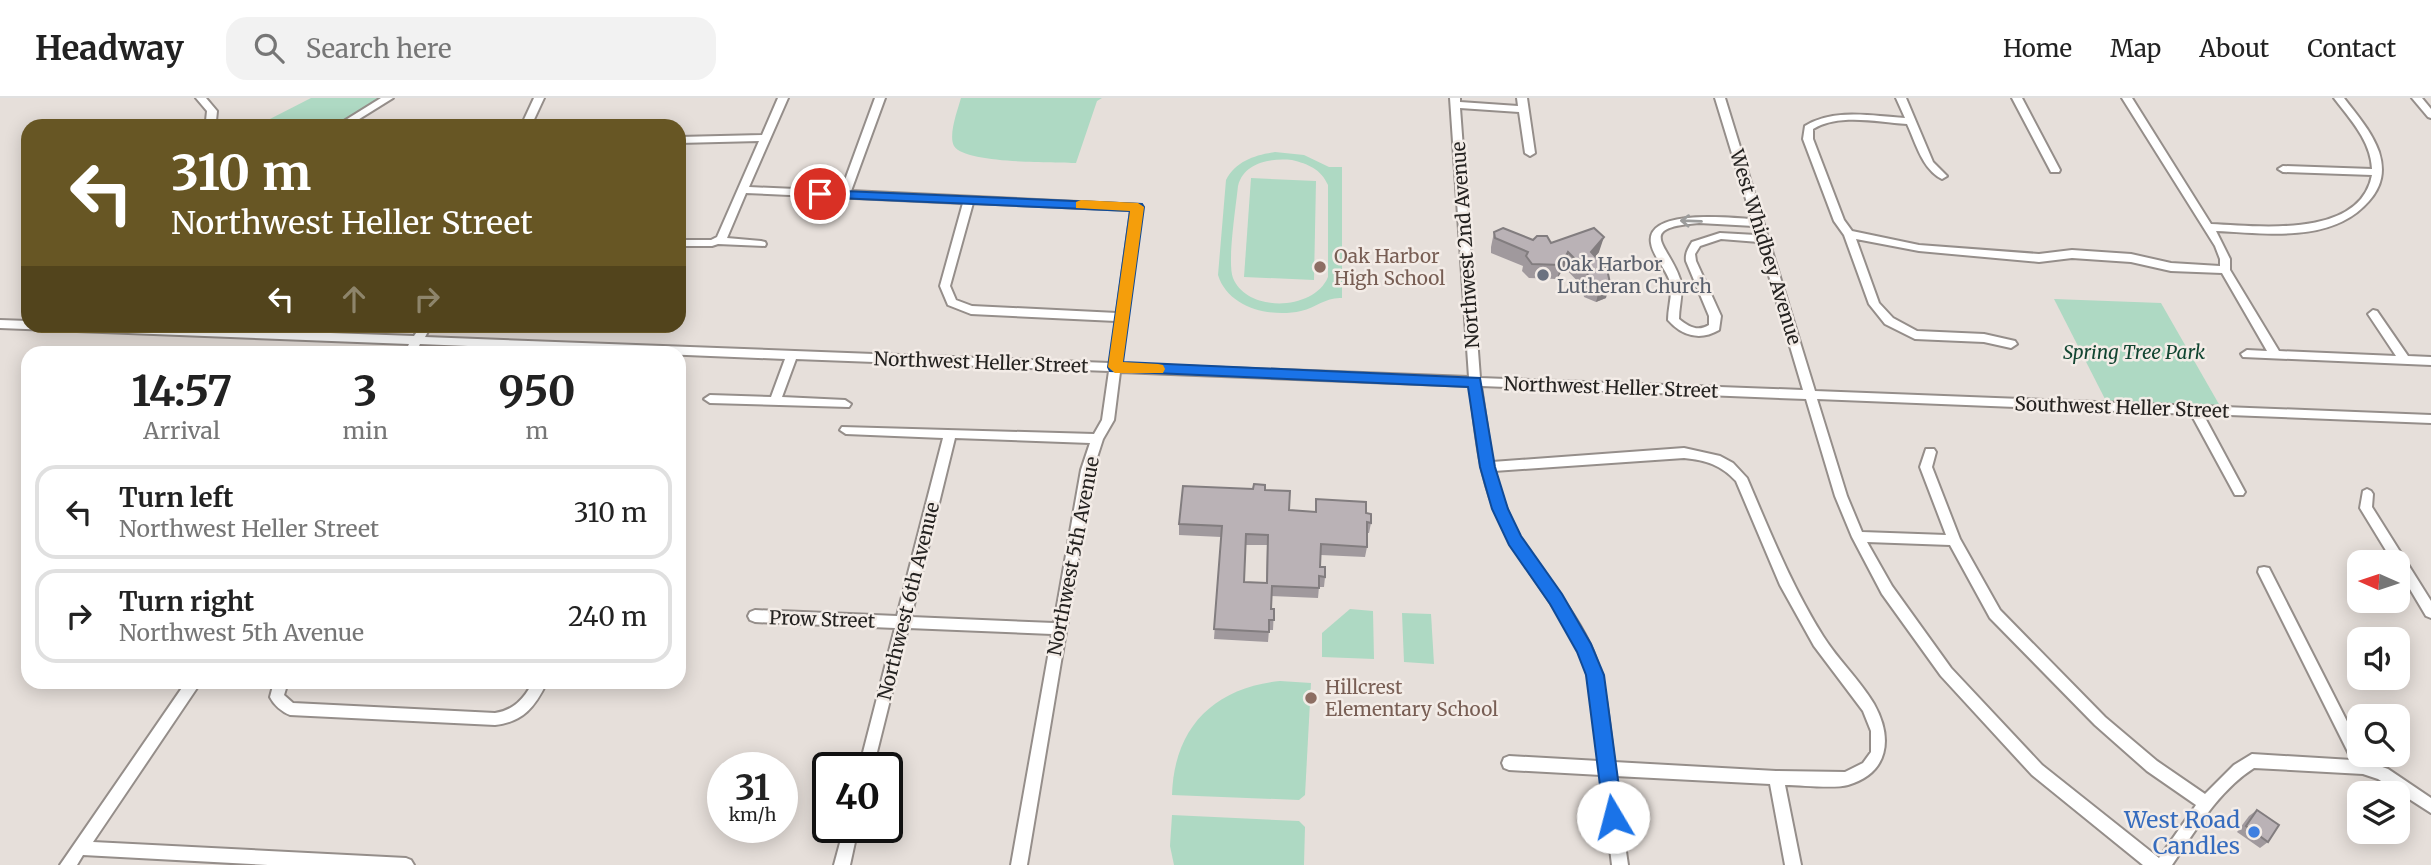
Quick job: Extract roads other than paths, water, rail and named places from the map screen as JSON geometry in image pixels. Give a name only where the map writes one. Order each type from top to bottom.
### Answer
[{"type":"street","points":[[201,98],[212,111],[210,119]]},
{"type":"street","points":[[353,119],[388,98]]},
{"type":"street","points":[[529,119],[539,98]]},
{"type":"street","points":[[719,242],[783,98]]},
{"type":"street","points":[[845,195],[880,98]]},
{"type":"street","name":"West Whidbey Avenue","points":[[1720,98],[1841,496],[1858,537],[1894,600],[1946,672],[2037,770],[2155,865]]},
{"type":"street","points":[[1901,98],[1929,163],[1942,176]]},
{"type":"street","points":[[2017,98],[2055,170]]},
{"type":"street","points":[[2127,98],[2221,246],[2225,270],[2275,354]]},
{"type":"street","points":[[2208,227],[2300,229],[2321,226],[2346,218],[2368,198],[2376,187],[2378,172],[2367,134],[2339,98]]},
{"type":"street","points":[[2417,98],[2431,115]]},
{"type":"street","points":[[1455,102],[1523,103],[1530,153]]},
{"type":"street","name":"Northwest 2nd Avenue","points":[[1455,102],[1475,382],[1488,467],[1500,509],[1515,540],[1556,599],[1585,649],[1595,675],[1620,865]]},
{"type":"street","points":[[1911,121],[1832,118],[1814,122],[1808,128],[1808,139],[1839,220],[1849,234],[1874,304],[1889,321],[1915,335],[1984,338],[2011,344]]},
{"type":"street","points":[[686,140],[766,138]]},
{"type":"street","points":[[2283,169],[2378,172]]},
{"type":"street","points":[[743,190],[969,200],[945,286],[952,302],[971,310],[1123,317]]},
{"type":"street","name":"Northwest 5th Avenue","points":[[969,200],[1138,207],[1108,420],[1097,439],[1087,470],[1019,865]]},
{"type":"street","points":[[1759,223],[1679,220],[1661,227],[1655,234],[1655,242],[1674,278],[1674,320],[1689,332],[1701,334],[1715,327],[1715,316],[1691,261],[1690,254],[1696,243],[1720,236],[1763,239]]},
{"type":"street","points":[[1849,234],[1919,248],[2039,258],[2072,254],[2131,258],[2171,267],[2225,270]]},
{"type":"street","points":[[686,243],[761,244]]},
{"type":"street","points":[[2373,314],[2405,360]]},
{"type":"street","name":"Northwest Heller Street","points":[[0,324],[21,322]]},
{"type":"street","name":"Northwest Heller Street","points":[[274,333],[548,346]]},
{"type":"street","points":[[414,346],[422,333]]},
{"type":"street","name":"Northwest Heller Street","points":[[686,352],[1812,395]]},
{"type":"street","points":[[775,401],[792,354]]},
{"type":"street","points":[[2247,354],[2431,361]]},
{"type":"street","name":"Southwest Heller Street","points":[[1812,395],[2431,419]]},
{"type":"street","points":[[710,399],[845,404]]},
{"type":"street","points":[[2195,410],[2239,492]]},
{"type":"street","points":[[846,430],[1097,439]]},
{"type":"street","name":"Northwest 6th Avenue","points":[[870,752],[950,434]]},
{"type":"street","points":[[1930,452],[1926,467],[1954,540],[1995,614],[2100,721],[2152,766],[2207,804]]},
{"type":"street","points":[[1488,467],[1684,453],[1709,456],[1730,465],[1741,478],[1785,581],[1819,642],[1869,708],[1878,731],[1878,753],[1868,768],[1846,779],[1776,778],[1509,763]]},
{"type":"street","points":[[2367,494],[2366,508],[2431,612]]},
{"type":"street","points":[[1858,537],[1954,540]]},
{"type":"street","points":[[2264,572],[2347,735]]},
{"type":"street","name":"Prow Street","points":[[755,616],[1058,629]]},
{"type":"street","points":[[68,865],[189,689]]},
{"type":"street","points":[[279,689],[277,697],[290,709],[495,719],[515,715],[530,702],[536,689]]},
{"type":"street","points":[[2163,865],[2207,804],[2240,767],[2252,761],[2347,766]]},
{"type":"street","points":[[2363,767],[2383,774],[2431,806]]},
{"type":"street","points":[[1776,778],[1793,865]]},
{"type":"street","points":[[842,865],[847,843]]},
{"type":"street","points":[[80,848],[406,865]]},
{"type":"place","name":"Oak Harbor High School","points":[[1320,267]]},
{"type":"place","name":"Oak Harbor Lutheran Church","points":[[1543,275]]},
{"type":"place","name":"Hillcrest Elementary School","points":[[1311,698]]},
{"type":"place","name":"West Road Candles","points":[[2254,832]]},
{"type":"park label","name":"Spring Tree Park","points":[[2134,352]]}]
